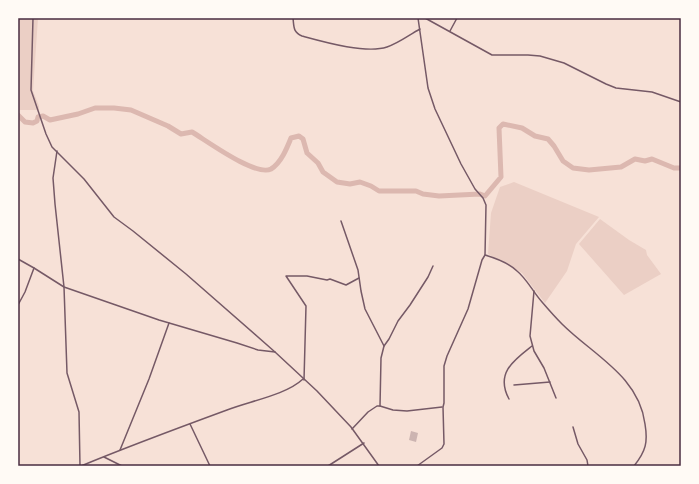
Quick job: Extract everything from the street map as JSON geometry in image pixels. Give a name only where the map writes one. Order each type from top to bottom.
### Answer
[{"type":"street","points":[[34,18],[31,83],[32,93],[49,142],[84,179],[114,218],[133,231],[186,274],[275,352],[329,403],[364,444],[379,466]]},
{"type":"street","points":[[293,18],[294,29],[302,36],[342,45],[370,49],[386,47],[420,28]]},
{"type":"street","points":[[417,466],[442,448],[444,444],[444,366],[468,309],[482,260],[485,255],[486,205],[461,164],[435,109],[428,88],[418,18]]},
{"type":"street","points":[[425,18],[492,55],[540,56],[564,63],[616,88],[652,92],[681,102]]},
{"type":"street","points":[[450,31],[457,18]]},
{"type":"street","points":[[56,151],[53,178],[64,287],[67,373],[79,412],[81,466],[229,409],[297,385],[304,379],[306,306],[286,276],[307,276],[327,280],[330,279],[346,285],[359,278]]},
{"type":"street","points":[[341,221],[352,250],[365,309],[384,346]]},
{"type":"street","points":[[485,255],[516,270],[545,306],[571,332],[608,362],[636,394],[644,417],[646,438],[645,450],[634,466]]},
{"type":"street","points":[[18,260],[64,287],[169,323],[258,350],[275,352]]},
{"type":"street","points":[[380,406],[381,358],[384,346],[400,317],[410,305],[428,277],[433,266]]},
{"type":"street","points":[[18,305],[25,292],[34,268]]},
{"type":"street","points":[[534,291],[530,336],[532,346],[544,368],[556,398]]},
{"type":"street","points":[[120,450],[150,379],[169,323]]},
{"type":"street","points":[[509,399],[505,392],[504,380],[507,369],[515,360],[532,346]]},
{"type":"street","points":[[514,385],[550,382]]},
{"type":"street","points":[[352,429],[374,407],[380,406],[393,410],[407,411],[443,407]]},
{"type":"street","points":[[190,424],[210,466]]},
{"type":"street","points":[[573,427],[578,444],[587,460],[588,466]]},
{"type":"street","points":[[328,466],[364,444]]},
{"type":"street","points":[[104,456],[122,466]]},
{"type":"shaded area","points":[[18,18],[38,18],[33,91],[39,106],[39,110],[18,110]]},
{"type":"shaded area","points":[[514,182],[599,217],[576,244],[567,271],[545,303],[522,273],[488,254],[491,213],[500,187]]},
{"type":"shaded area","points":[[600,219],[629,240],[646,250],[647,255],[661,274],[624,295],[579,244]]},
{"type":"building","points":[[411,431],[418,433],[416,442],[409,440]]},
{"type":"waterway","points":[[18,115],[25,122],[33,123],[37,121],[38,117],[43,116],[50,120],[78,114],[95,108],[131,110],[168,126],[181,134],[192,132],[243,163],[254,168],[264,170],[271,169],[275,166],[283,155],[291,138],[299,136],[303,139],[307,153],[318,163],[323,172],[337,182],[350,184],[360,182],[379,191],[416,191],[423,194],[439,196],[480,194],[485,196],[501,177],[499,128],[503,124],[522,128],[535,136],[548,139],[563,161],[573,168],[589,170],[621,167],[635,159],[645,161],[652,159],[674,168],[681,168]]}]
